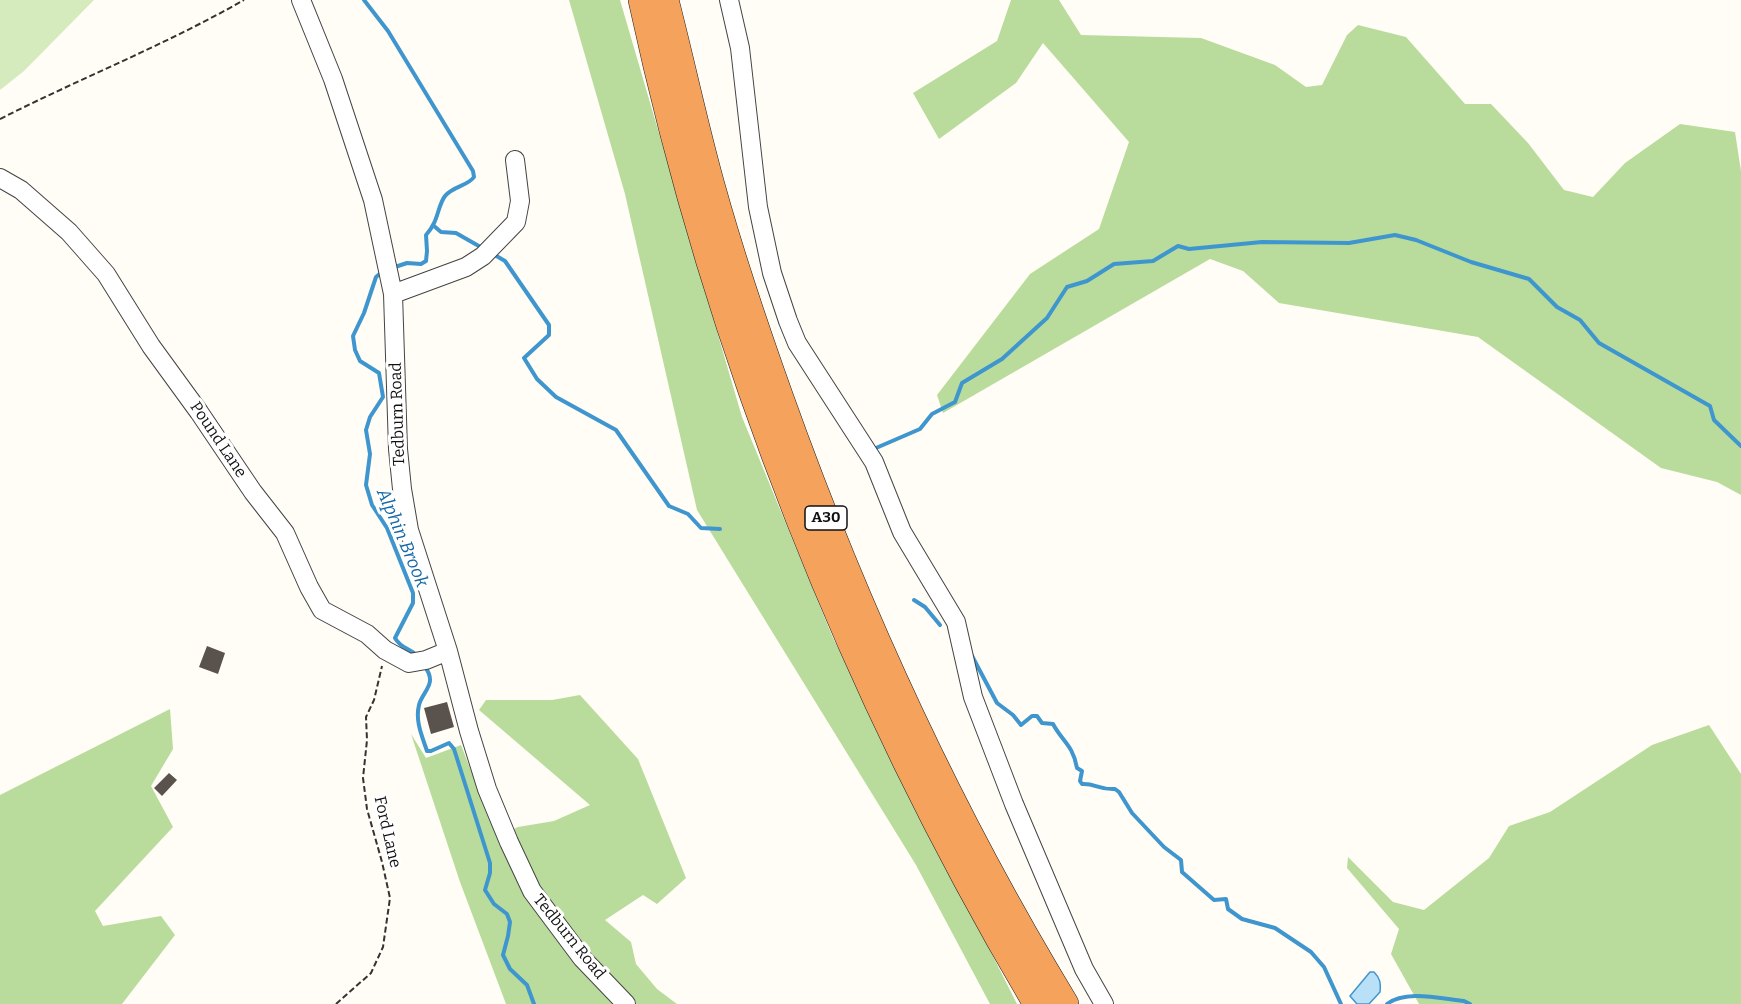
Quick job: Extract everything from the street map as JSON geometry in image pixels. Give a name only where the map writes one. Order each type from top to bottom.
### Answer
[{"type":"highway","name":"A30","points":[[642,0],[661,91],[700,232],[744,366],[801,522],[844,625],[938,825],[1037,1004]]},
{"type":"highway","name":"A30","points":[[665,0],[718,207],[759,338],[802,458],[835,541],[893,678],[958,812],[1036,957],[1065,1004]]},
{"type":"street","name":"Tedburn Road","points":[[301,0],[355,140],[387,257],[392,287],[398,449],[402,489],[410,530],[448,651],[487,789],[532,891],[582,958],[626,1004]]},
{"type":"street","points":[[729,0],[740,48],[758,207],[772,273],[788,321],[797,343],[874,462],[902,532],[956,622],[973,697],[1010,794],[1084,969],[1104,1004]]},
{"type":"street","points":[[392,287],[466,267],[476,262],[496,244],[516,222],[520,201],[515,160]]},
{"type":"street","name":"Pound Lane","points":[[0,178],[21,190],[69,232],[106,274],[150,346],[285,534],[322,610],[367,634],[385,650],[417,662],[448,651]]},
{"type":"path","points":[[0,119],[50,93],[157,46],[244,0]]},
{"type":"path","name":"Ford Lane","points":[[336,1004],[371,973],[383,947],[390,898],[367,809],[363,778],[367,740],[366,717],[375,700],[385,650]]},
{"type":"green space","points":[[0,0],[94,0],[24,71],[0,90]]},
{"type":"green space","points":[[569,0],[620,0],[742,417],[833,638],[1017,1004],[990,1004],[916,865],[697,510],[625,194]]},
{"type":"green space","points":[[1011,0],[1059,0],[1081,35],[1201,38],[1275,65],[1306,87],[1322,85],[1347,35],[1358,25],[1406,37],[1465,104],[1491,104],[1528,143],[1564,190],[1593,197],[1625,163],[1680,124],[1735,132],[1741,171],[1741,495],[1717,482],[1661,468],[1478,337],[1279,303],[1243,271],[1210,259],[943,413],[937,395],[1030,274],[1099,229],[1129,142],[1043,43],[1016,83],[939,139],[913,93],[997,41]]},
{"type":"green space","points":[[580,695],[638,759],[686,878],[657,904],[643,895],[605,920],[631,942],[636,964],[657,989],[677,1004],[506,1004],[460,882],[411,734],[426,758],[461,745],[497,837],[518,827],[554,821],[590,805],[479,710],[486,700],[552,700]]},
{"type":"green space","points":[[170,709],[173,749],[151,786],[173,827],[95,911],[103,926],[161,916],[175,935],[122,1004],[0,1004],[0,795]]},
{"type":"green space","points":[[1709,725],[1741,774],[1741,1004],[1419,1004],[1391,954],[1399,929],[1347,868],[1348,857],[1393,902],[1424,910],[1489,858],[1509,826],[1550,812],[1652,745]]},
{"type":"water","points":[[1370,972],[1374,972],[1379,979],[1380,992],[1369,1004],[1357,1004],[1350,996]]},
{"type":"building","points":[[207,646],[225,653],[218,674],[199,667]]},
{"type":"building","points":[[447,702],[454,727],[431,734],[424,708]]},
{"type":"building","points":[[169,773],[177,780],[162,796],[154,788]]},
{"type":"waterway","name":"Alphin Brook","points":[[364,0],[388,31],[473,171],[474,177],[452,190],[442,200],[433,225],[426,235],[426,261],[421,264],[407,263],[392,268]]},
{"type":"waterway","points":[[434,226],[441,232],[456,233],[484,249]]},
{"type":"waterway","points":[[876,448],[920,429],[932,414],[955,402],[962,383],[1002,359],[1047,318],[1067,287],[1087,281],[1114,264],[1153,261],[1178,246],[1189,249],[1262,242],[1349,243],[1395,235],[1416,240],[1471,262],[1529,279],[1557,307],[1580,320],[1599,343],[1710,406],[1714,420],[1741,446]]},
{"type":"waterway","points":[[493,254],[505,261],[549,325],[549,335],[524,358],[537,379],[556,397],[616,430],[669,506],[688,514],[701,528],[720,529]]},
{"type":"waterway","name":"Alphin Brook","points":[[382,272],[376,277],[364,313],[353,336],[355,350],[360,361],[379,373],[383,397],[370,417],[366,430],[370,454],[366,485],[372,505],[387,528],[413,593],[413,603],[395,638],[400,645],[417,656]]},
{"type":"waterway","points":[[914,600],[925,607],[940,625]]},
{"type":"waterway","points":[[971,654],[997,703],[1013,715],[1021,725],[1032,716],[1037,716],[1042,723],[1053,724],[1070,748],[1077,768],[1082,771],[1080,781],[1082,784],[1115,789],[1132,813],[1164,847],[1181,860],[1182,872],[1214,900],[1226,899],[1228,909],[1242,919],[1275,928],[1311,952],[1324,967],[1341,1004]]},
{"type":"waterway","name":"Alphin Brook","points":[[425,667],[429,673],[430,683],[419,705],[418,723],[421,734],[427,751],[449,743],[454,749],[490,863],[490,873],[485,890],[494,904],[507,914],[510,922],[503,955],[510,969],[527,985],[534,1004]]},
{"type":"waterway","points":[[1387,1004],[1395,999],[1414,996],[1464,1001],[1470,1004]]}]
